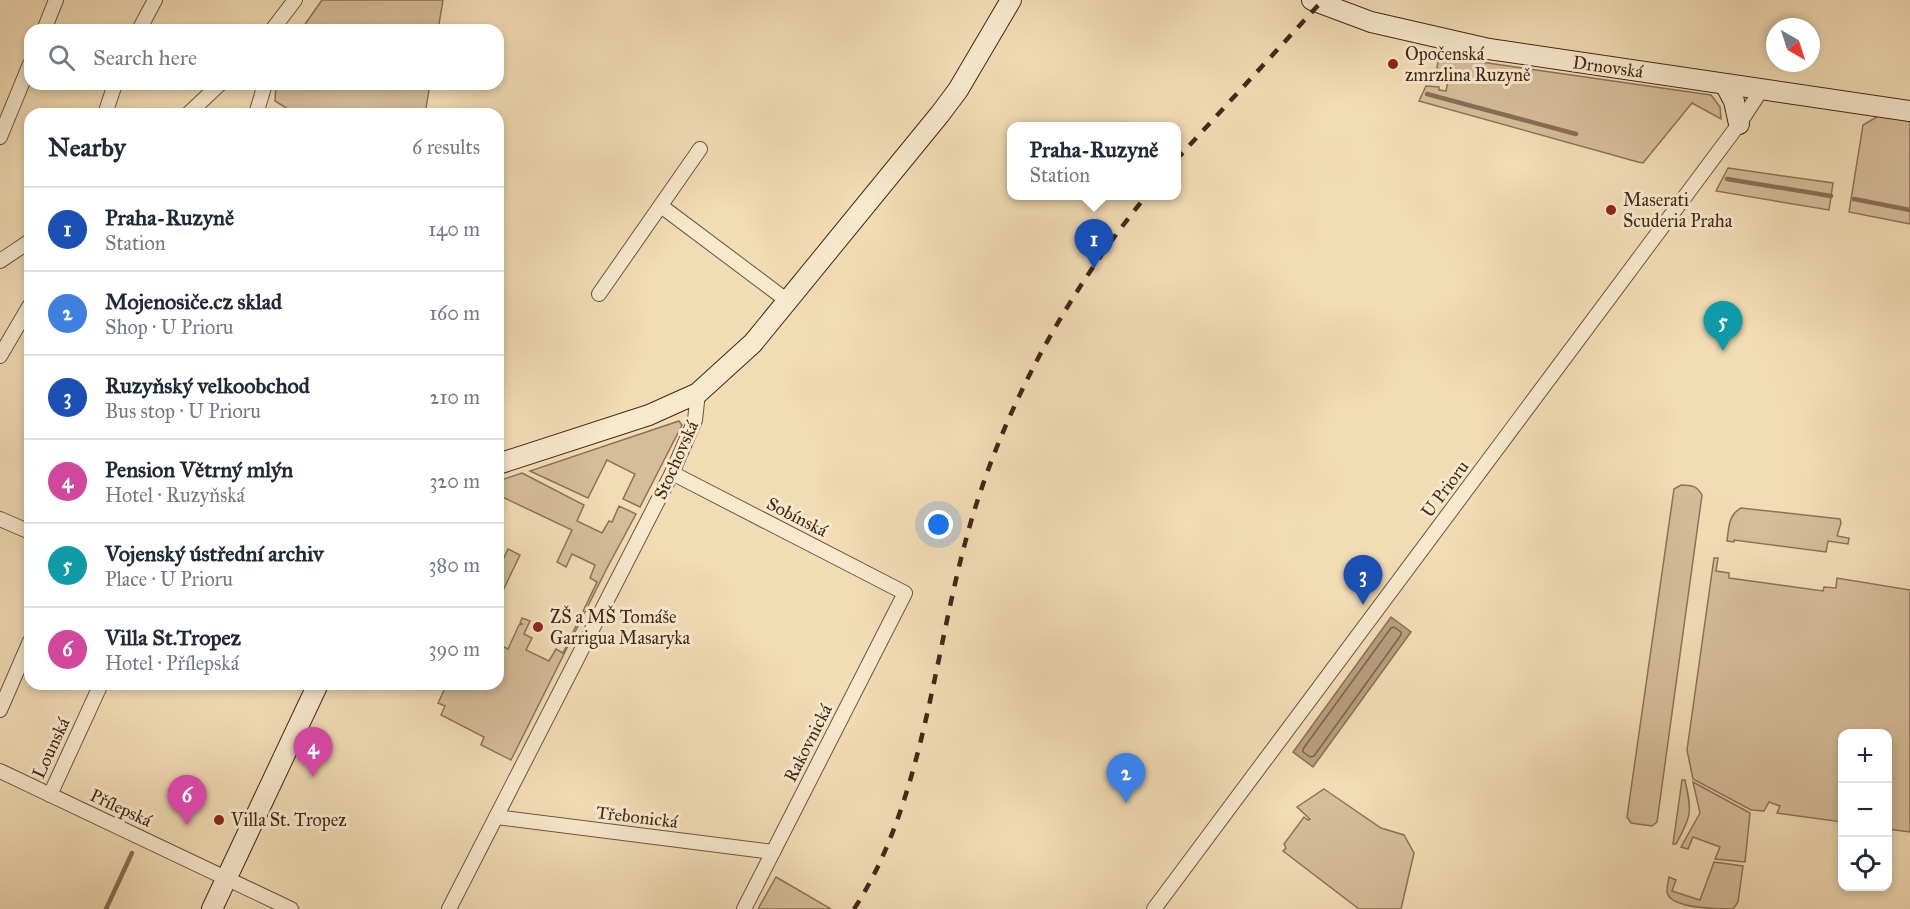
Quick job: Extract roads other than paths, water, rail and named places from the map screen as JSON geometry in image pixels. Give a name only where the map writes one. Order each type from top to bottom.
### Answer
[{"type":"street","points":[[46,24],[56,0]]},
{"type":"street","points":[[143,24],[155,0]]},
{"type":"street","points":[[277,24],[295,0]]},
{"type":"street","points":[[504,462],[649,415],[698,393],[753,343],[789,302],[952,98],[1011,0]]},
{"type":"street","name":"Drnovská","points":[[1312,0],[1371,22],[1489,49],[1910,111]]},
{"type":"street","points":[[0,137],[24,79]]},
{"type":"street","points":[[1725,84],[1734,101],[1739,124]]},
{"type":"street","name":"U Prioru","points":[[1154,909],[1739,124],[1762,89]]},
{"type":"street","points":[[107,108],[113,90]]},
{"type":"street","points":[[194,108],[214,90]]},
{"type":"street","points":[[258,108],[263,90]]},
{"type":"street","points":[[599,294],[700,149]]},
{"type":"street","points":[[661,206],[789,302]]},
{"type":"street","points":[[0,261],[24,245]]},
{"type":"street","points":[[0,356],[24,315]]},
{"type":"street","name":"Stochovská","points":[[449,909],[672,473],[695,420],[698,393]]},
{"type":"street","name":"Sobínská","points":[[672,473],[905,593]]},
{"type":"street","points":[[0,519],[24,529]]},
{"type":"street","name":"Rakovnická","points":[[744,909],[905,593]]},
{"type":"street","points":[[0,710],[24,655]]},
{"type":"street","name":"Lounská","points":[[50,795],[98,690]]},
{"type":"street","points":[[212,909],[315,690]]},
{"type":"street","name":"Přílepská","points":[[0,771],[291,909]]},
{"type":"street","name":"Třebonická","points":[[496,817],[773,852]]},
{"type":"water","points":[[1391,617],[1411,632],[1313,767],[1293,752]]},
{"type":"waterway","points":[[1427,94],[1576,134]]},
{"type":"waterway","points":[[1727,179],[1831,196]]},
{"type":"waterway","points":[[1854,199],[1910,210]]},
{"type":"waterway","points":[[106,909],[132,853]]},
{"type":"railway","points":[[1181,155],[1323,0]]},
{"type":"railway","points":[[854,909],[877,869],[895,826],[910,780],[923,734],[964,547],[995,452],[1036,362],[1061,318],[1087,276],[1143,200]]},
{"type":"place","name":"Opočenská zmrzlina Ruzyně","points":[[1393,64]]},
{"type":"place","name":"Maserati Scuderia Praha","points":[[1611,210]]},
{"type":"place","name":"Praha-Ruzyně","points":[[1094,269]]},
{"type":"place","name":"Vojenský ústřední archiv","points":[[1723,351]]},
{"type":"place","name":"Ruzyňský velkoobchod","points":[[1363,605]]},
{"type":"place","name":"ZŠ a MŠ Tomáše Garrigua Masaryka","points":[[538,627]]},
{"type":"place","name":"Pension Větrný mlýn","points":[[313,777]]},
{"type":"place","name":"Mojenosiče.cz sklad","points":[[1126,803]]},
{"type":"place","name":"Villa St. Tropez","points":[[219,820]]},
{"type":"place","name":"Villa St.Tropez","points":[[187,825]]}]
